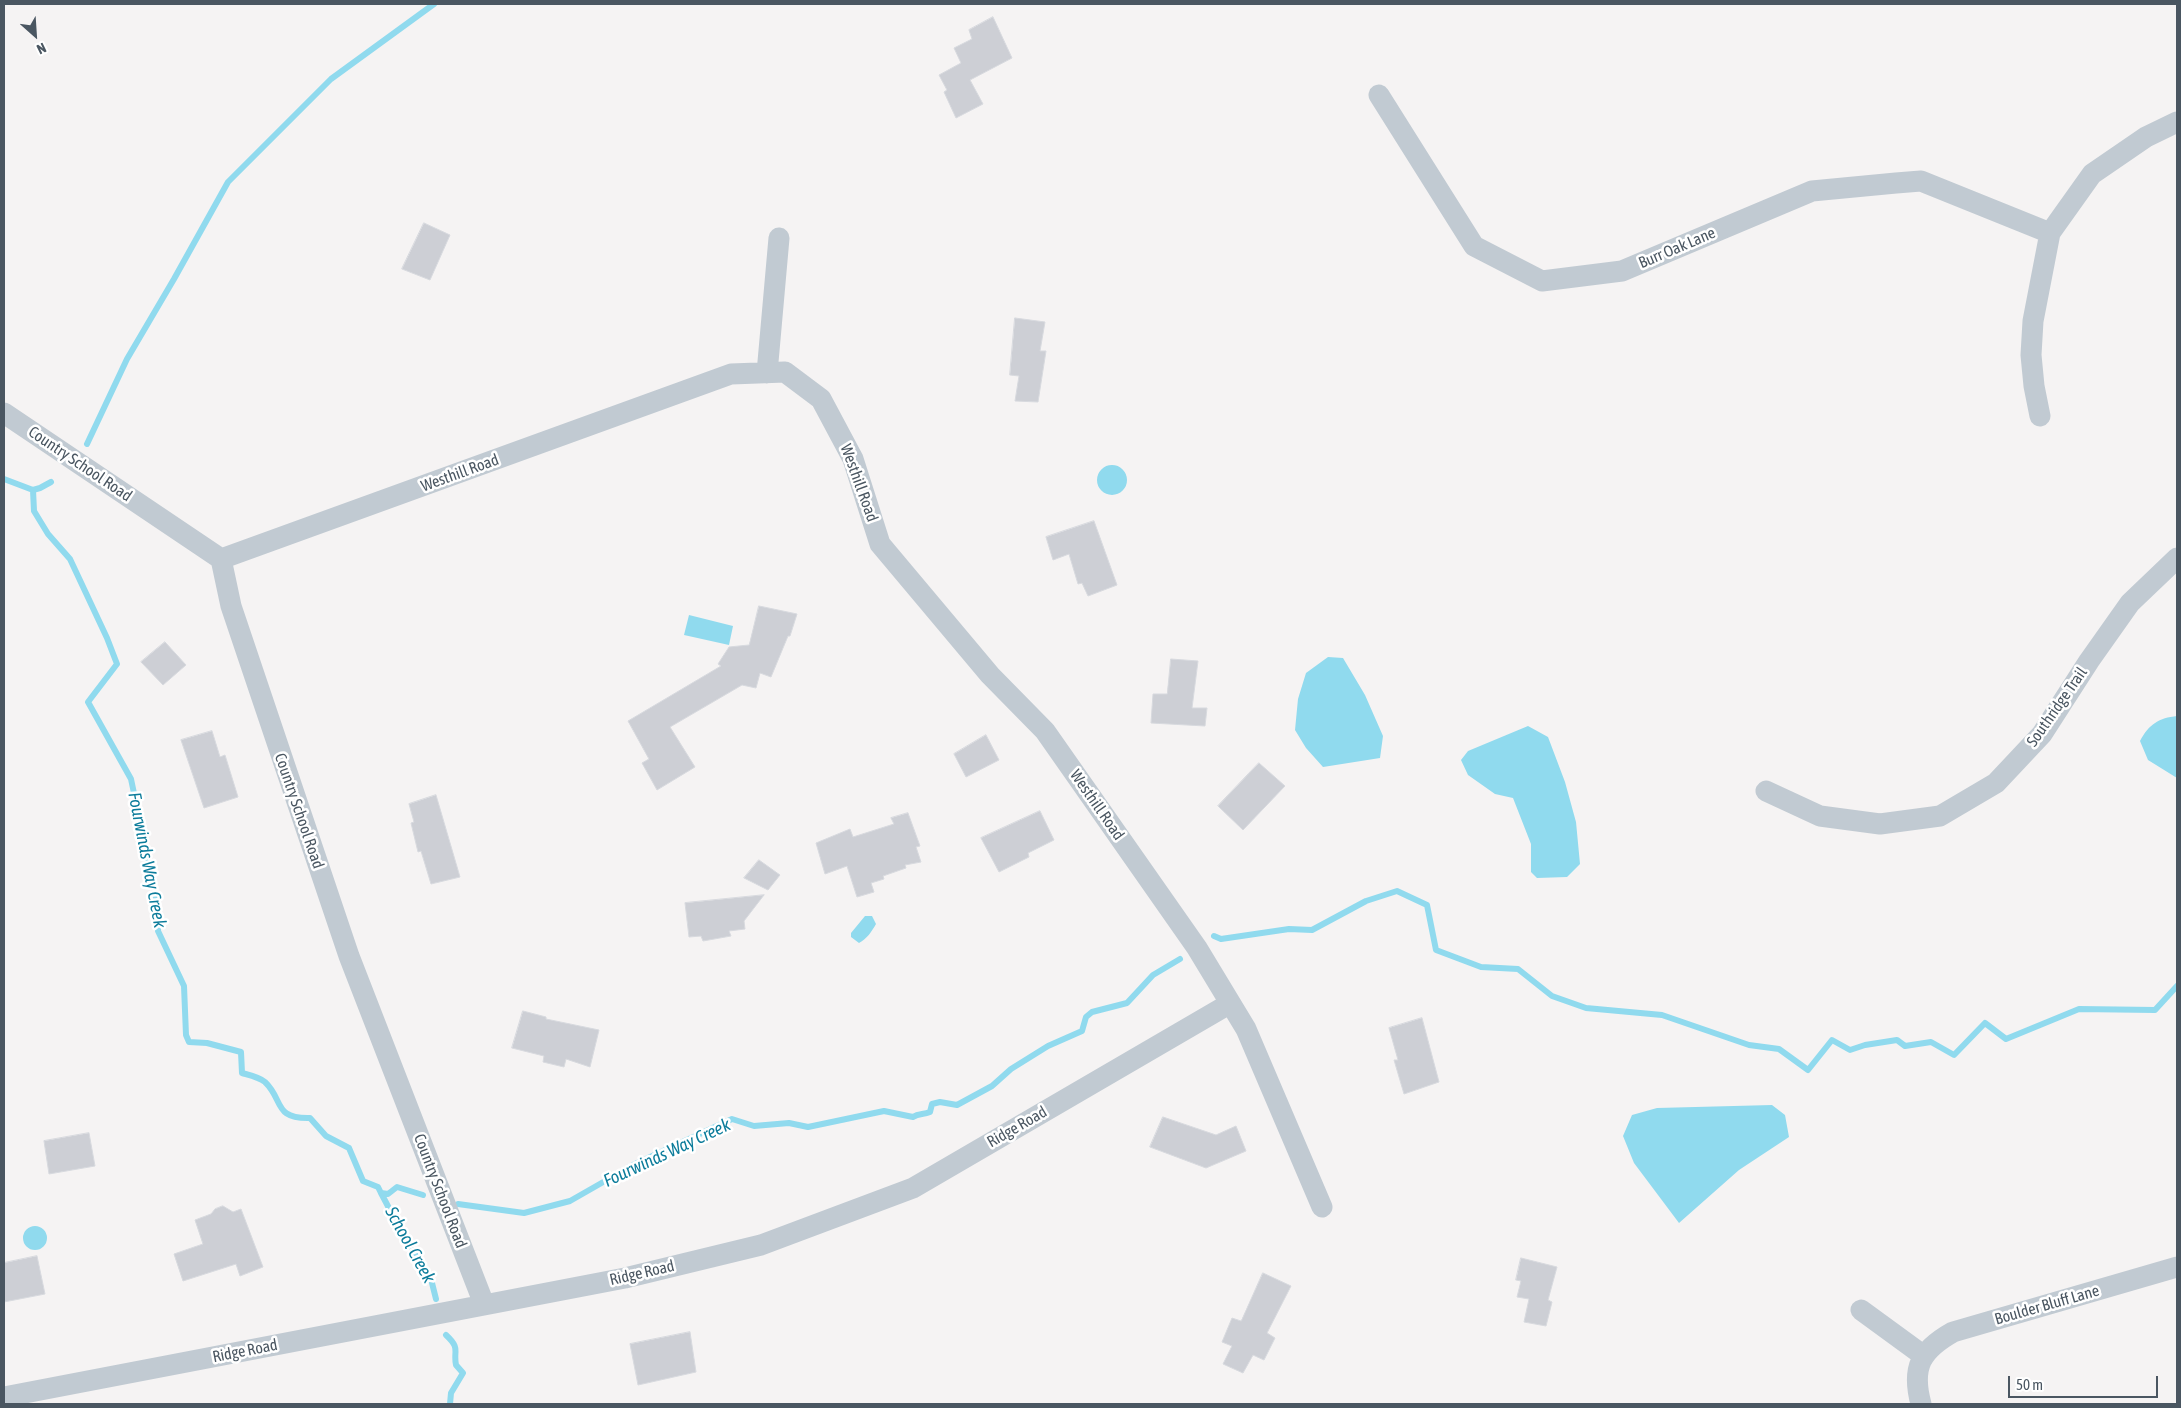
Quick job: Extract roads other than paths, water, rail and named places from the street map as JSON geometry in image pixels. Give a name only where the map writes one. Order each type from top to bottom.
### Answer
[{"type":"street","name":"Burr Oak Lane","points":[[1379,95],[1474,246],[1542,281],[1622,272],[1812,191],[1913,181],[1922,181],[2050,233]]},
{"type":"street","points":[[2040,416],[2034,386],[2031,355],[2032,321],[2050,233],[2092,174],[2146,137],[2177,122]]},
{"type":"street","points":[[767,372],[779,238]]},
{"type":"street","name":"Westhill Road","points":[[221,559],[731,374],[785,372],[821,399],[854,459],[880,544],[990,675],[1045,731],[1197,948],[1229,1004],[1246,1029],[1322,1207]]},
{"type":"street","name":"Country School Road","points":[[4,412],[221,559],[231,606],[349,956],[484,1304]]},
{"type":"street","name":"Southridge Trail","points":[[1766,791],[1820,816],[1880,824],[1940,816],[1996,783],[2035,742],[2130,603],[2177,558]]},
{"type":"street","name":"Ridge Road","points":[[4,1397],[625,1278],[761,1245],[913,1188],[1229,1004]]},
{"type":"street","name":"Boulder Bluff Lane","points":[[1924,1356],[1933,1343],[1953,1332],[2177,1267]]},
{"type":"street","points":[[1861,1310],[1924,1356],[1918,1371],[1922,1404]]},
{"type":"water","points":[[1112,465],[1123,469],[1127,480],[1123,491],[1112,495],[1101,491],[1097,480],[1101,469]]},
{"type":"water","points":[[689,615],[733,626],[729,645],[684,635]]},
{"type":"water","points":[[1328,657],[1343,658],[1365,695],[1383,736],[1380,758],[1323,767],[1306,748],[1295,730],[1298,699],[1306,673]]},
{"type":"water","points":[[2177,716],[2177,778],[2148,760],[2140,741],[2147,730],[2155,723],[2165,718]]},
{"type":"water","points":[[1528,726],[1548,737],[1565,782],[1576,822],[1580,864],[1567,877],[1537,878],[1531,872],[1531,844],[1513,798],[1495,794],[1468,775],[1461,760],[1468,751]]},
{"type":"water","points":[[865,916],[872,916],[876,924],[867,937],[859,943],[851,937],[851,933]]},
{"type":"water","points":[[1772,1105],[1785,1115],[1789,1137],[1739,1170],[1679,1223],[1634,1163],[1623,1136],[1632,1115],[1657,1108]]},
{"type":"water","points":[[35,1226],[40,1227],[46,1233],[46,1243],[40,1249],[35,1250],[30,1249],[24,1243],[23,1238],[24,1233],[30,1227]]},
{"type":"waterway","points":[[87,444],[127,359],[228,182],[331,79],[434,4]]},
{"type":"waterway","name":"Fourwinds Way Creek","points":[[4,479],[33,490],[34,511],[48,534],[70,559],[117,664],[88,702],[131,779],[158,907],[158,931],[184,986],[186,1035],[189,1042],[207,1043],[241,1052],[242,1073],[257,1077],[265,1082],[285,1112],[298,1117],[310,1118],[326,1136],[349,1148],[363,1181],[378,1187],[381,1193],[388,1194],[397,1187],[423,1195]]},
{"type":"waterway","points":[[33,490],[51,482]]},
{"type":"waterway","name":"Fourwinds Way Creek","points":[[1214,936],[1221,939],[1289,929],[1312,930],[1366,901],[1397,891],[1427,905],[1436,950],[1481,967],[1518,969],[1552,996],[1586,1008],[1662,1015],[1749,1045],[1779,1049],[1808,1070],[1832,1040],[1850,1050],[1865,1045],[1897,1040],[1905,1046],[1931,1042],[1954,1055],[1985,1023],[2006,1039],[2079,1009],[2155,1010],[2177,986]]},
{"type":"waterway","name":"Fourwinds Way Creek","points":[[458,1204],[524,1213],[570,1201],[633,1165],[732,1119],[754,1126],[789,1123],[808,1127],[884,1111],[913,1117],[930,1112],[932,1104],[940,1102],[957,1105],[992,1086],[1011,1069],[1048,1046],[1082,1031],[1086,1017],[1092,1012],[1127,1003],[1153,975],[1180,959]]},
{"type":"waterway","name":"School Creek","points":[[381,1193],[409,1246],[430,1275],[436,1299]]},
{"type":"waterway","name":"School Creek","points":[[446,1335],[455,1347],[456,1365],[463,1373],[451,1393],[450,1404]]}]
